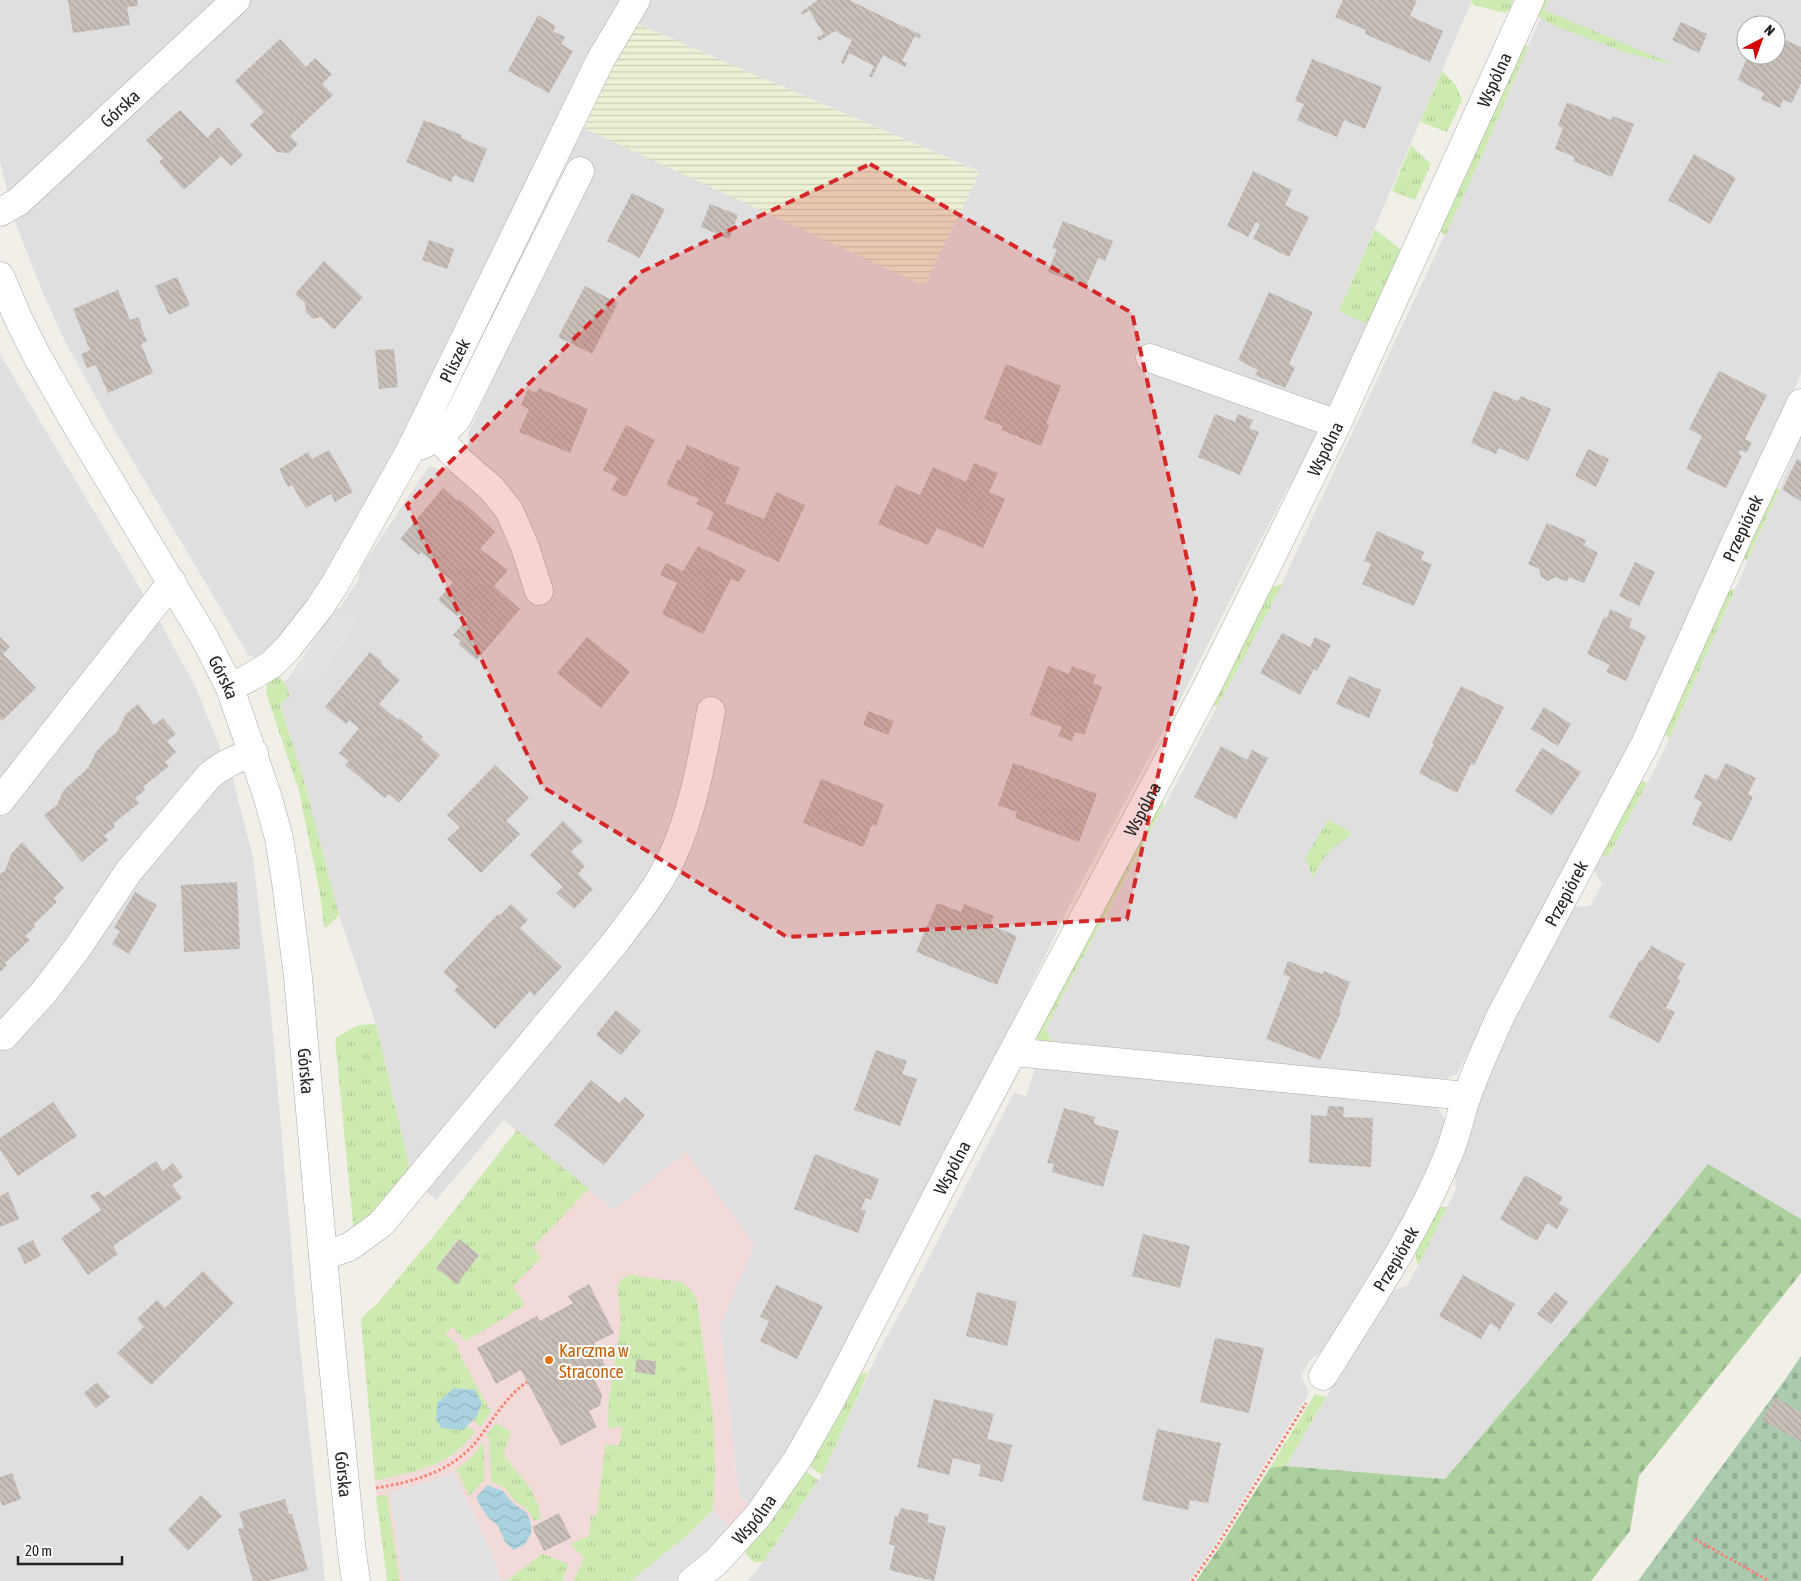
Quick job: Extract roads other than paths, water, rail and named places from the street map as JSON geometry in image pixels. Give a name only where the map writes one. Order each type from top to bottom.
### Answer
[{"type":"street","name":"Górska","points":[[0,212],[18,202],[236,0]]},
{"type":"street","name":"Pliszek","points":[[230,688],[272,664],[303,629],[335,584],[410,451],[600,62],[636,0]]},
{"type":"street","name":"Wspólna","points":[[692,1581],[721,1557],[757,1517],[797,1460],[830,1402],[960,1151],[1208,685],[1337,424],[1530,0]]},
{"type":"street","points":[[410,451],[438,437],[456,419],[580,171]]},
{"type":"street","name":"Górska","points":[[0,276],[36,356],[204,637],[230,688],[268,795],[279,838],[298,977],[323,1256],[356,1581]]},
{"type":"street","points":[[1150,358],[1337,424]]},
{"type":"street","name":"Przepiórek","points":[[1323,1376],[1394,1260],[1416,1221],[1448,1156],[1467,1096],[1501,1015],[1645,744],[1737,539],[1801,403]]},
{"type":"street","points":[[438,437],[460,461],[491,488],[509,510],[526,547],[539,591]]},
{"type":"street","points":[[0,801],[172,582]]},
{"type":"street","points":[[323,1256],[349,1248],[381,1224],[408,1194],[550,1019],[614,945],[649,897],[672,856],[688,816],[702,761],[711,711]]},
{"type":"street","points":[[4,1036],[44,992],[76,950],[129,871],[209,776],[231,760],[254,753]]},
{"type":"street","points":[[1014,1052],[1467,1096]]},
{"type":"water","points":[[454,1388],[475,1390],[482,1403],[477,1416],[463,1430],[441,1428],[436,1419],[437,1403]]},
{"type":"water","points":[[487,1485],[503,1491],[514,1504],[527,1513],[531,1524],[531,1534],[525,1544],[514,1550],[505,1542],[498,1526],[486,1515],[476,1498]]},
{"type":"place","name":"Karczma w Straconce","points":[[549,1360]]}]
